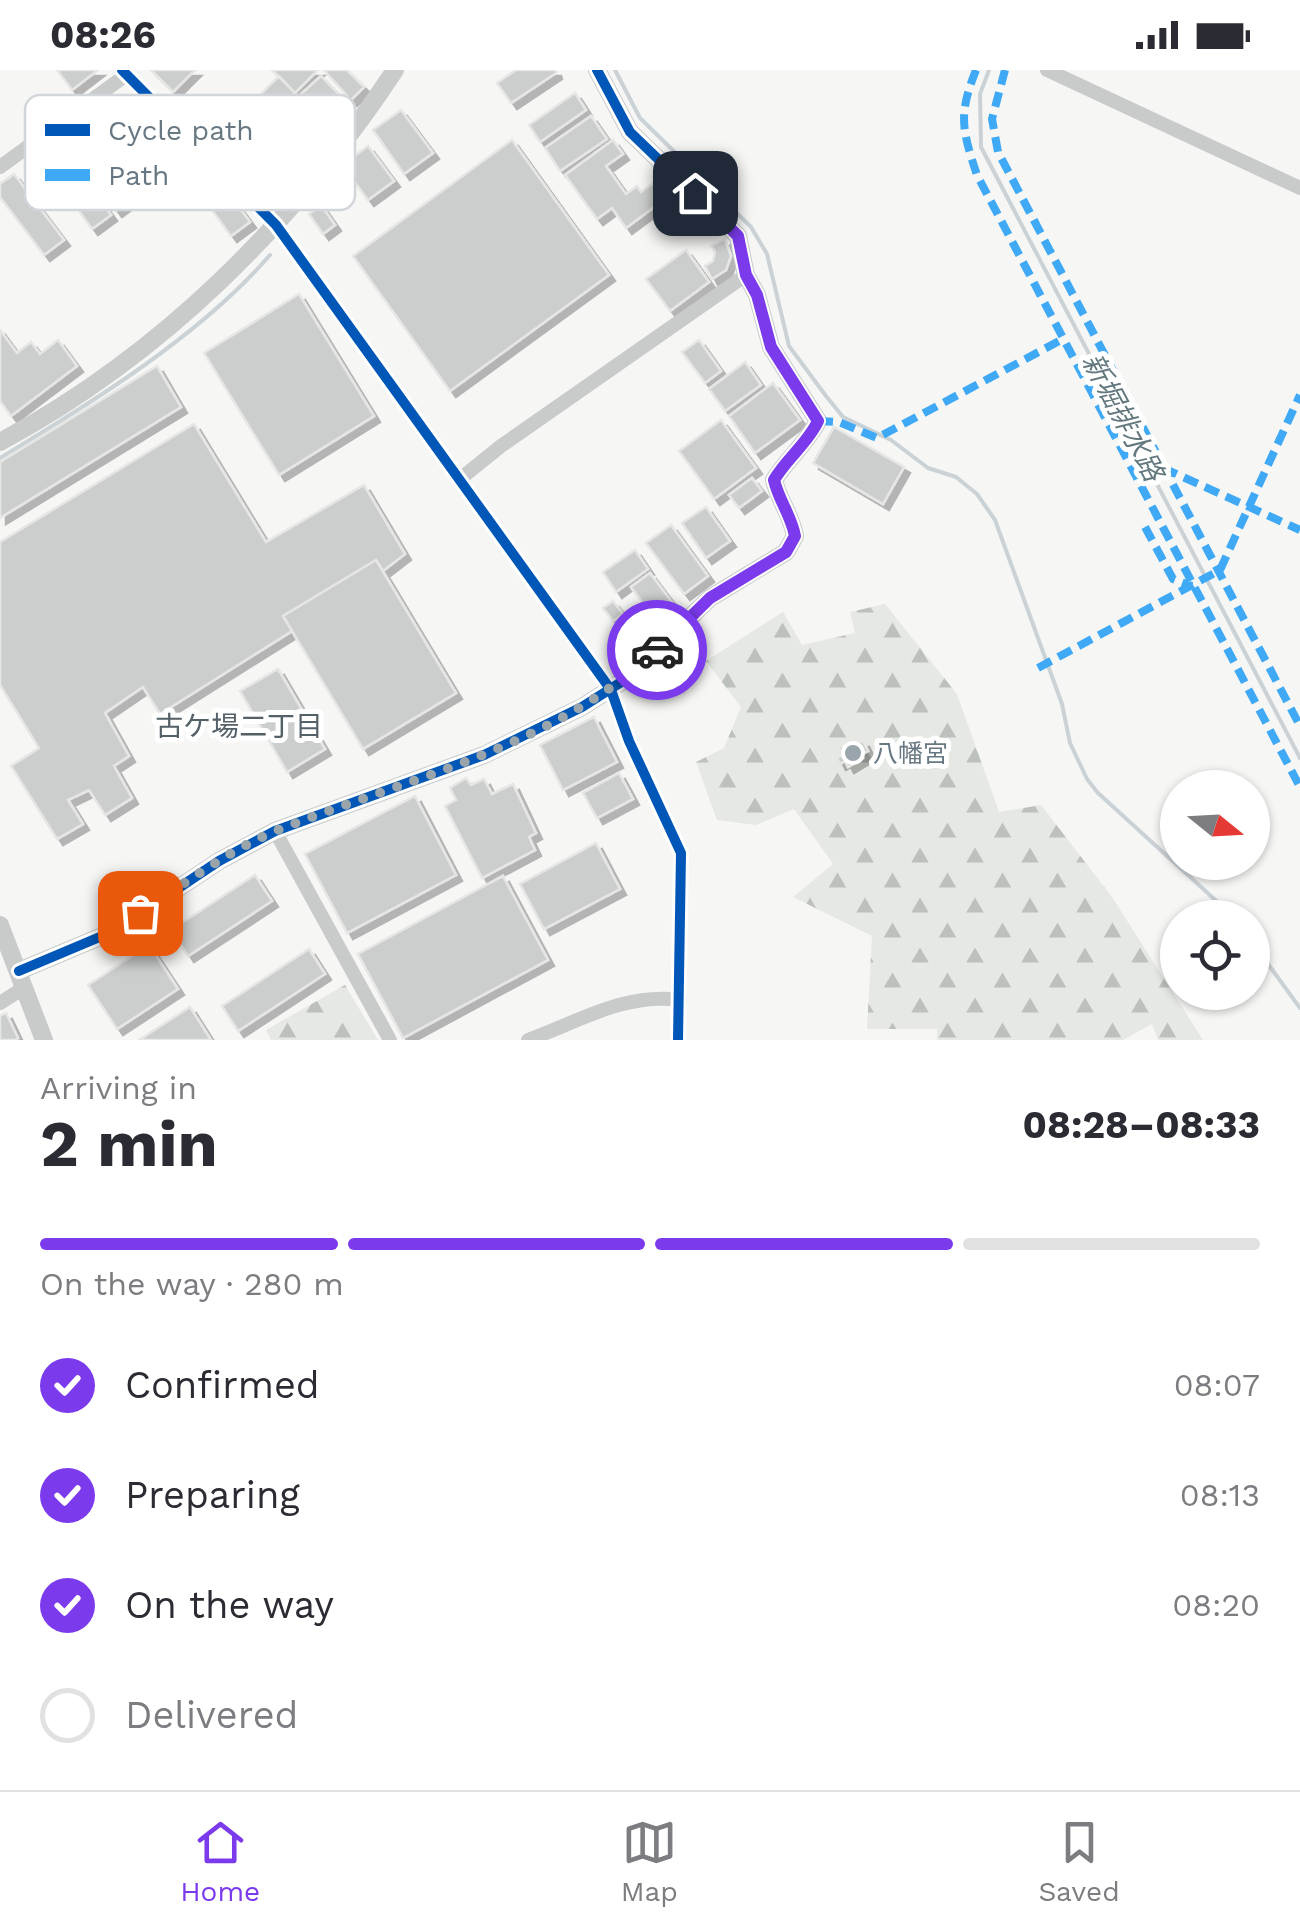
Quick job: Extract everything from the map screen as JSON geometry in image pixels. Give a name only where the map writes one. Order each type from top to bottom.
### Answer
[{"type":"street","points":[[355,127],[395,70]]},
{"type":"street","points":[[0,1003],[22,979],[114,931],[220,861],[275,831],[484,755],[611,690],[710,598],[786,552],[795,536],[792,516],[778,499],[774,480],[818,421],[771,347],[757,295],[746,275],[738,236],[630,132],[597,70]]},
{"type":"street","points":[[1047,70],[1300,188]]},
{"type":"street","points":[[94,95],[124,72],[147,95]]},
{"type":"street","points":[[0,167],[25,148]]},
{"type":"street","points":[[261,210],[276,225],[611,690],[629,741],[681,852],[678,1040]]},
{"type":"street","points":[[0,442],[117,368],[210,291],[289,210]]},
{"type":"street","points":[[460,480],[516,435],[746,275]]},
{"type":"street","points":[[275,831],[390,1040]]},
{"type":"street","points":[[0,925],[44,1040]]},
{"type":"street","points":[[528,1040],[628,1001],[660,997],[680,1000]]},
{"type":"green space","points":[[885,604],[957,694],[999,812],[1041,805],[1112,897],[1160,972],[1160,1010],[1184,1010],[1203,1040],[1158,1040],[1152,1024],[1123,1040],[937,1040],[937,1029],[867,1029],[872,936],[793,897],[833,864],[794,809],[756,825],[717,820],[696,762],[724,748],[741,707],[706,661],[783,612],[802,645],[855,633],[850,612]]},
{"type":"green space","points":[[345,985],[378,1040],[271,1040],[266,1030]]},
{"type":"building","points":[[57,70],[98,70],[72,90]]},
{"type":"building","points":[[151,70],[195,70],[173,92]]},
{"type":"building","points":[[272,70],[318,70],[295,93]]},
{"type":"building","points":[[324,70],[347,70],[364,87],[355,96],[346,95]]},
{"type":"building","points":[[516,70],[556,73],[511,103],[497,83]]},
{"type":"building","points":[[279,76],[295,93],[293,95],[260,95]]},
{"type":"building","points":[[321,76],[339,95],[300,95]]},
{"type":"building","points":[[575,93],[586,110],[540,142],[529,125]]},
{"type":"building","points":[[401,110],[433,153],[404,174],[373,130]]},
{"type":"building","points":[[591,116],[607,139],[560,171],[545,148]]},
{"type":"building","points":[[512,140],[609,275],[450,391],[353,256]]},
{"type":"building","points":[[613,140],[623,154],[606,166],[626,194],[637,186],[641,192],[662,177],[673,193],[626,228],[612,208],[597,219],[565,175]]},
{"type":"building","points":[[368,146],[394,181],[368,200],[355,182],[355,156]]},
{"type":"building","points":[[14,174],[25,189],[25,210],[41,210],[64,240],[44,255],[0,197],[0,184]]},
{"type":"building","points":[[78,210],[107,210],[111,215],[92,229]]},
{"type":"building","points":[[212,210],[241,210],[250,222],[231,236]]},
{"type":"building","points":[[324,210],[335,225],[323,234],[309,214]]},
{"type":"building","points":[[725,239],[731,256],[726,270],[712,279],[705,266],[713,261],[715,252],[711,246]]},
{"type":"building","points":[[686,250],[709,282],[670,311],[646,279]]},
{"type":"building","points":[[299,294],[374,416],[279,475],[204,353]]},
{"type":"building","points":[[0,330],[17,353],[31,342],[40,354],[58,340],[77,366],[11,416],[0,401]]},
{"type":"building","points":[[699,340],[721,371],[705,383],[682,352]]},
{"type":"building","points":[[745,362],[761,385],[725,411],[709,389]]},
{"type":"building","points":[[157,366],[181,407],[0,518],[0,462]]},
{"type":"building","points":[[773,383],[800,420],[755,453],[729,416]]},
{"type":"building","points":[[721,420],[756,468],[714,499],[679,451]]},
{"type":"building","points":[[194,424],[266,542],[364,485],[405,554],[383,571],[376,560],[283,616],[292,631],[160,714],[143,687],[105,713],[129,756],[114,766],[132,798],[105,815],[89,790],[68,800],[83,824],[57,839],[11,766],[39,748],[0,685],[0,542]]},
{"type":"building","points":[[834,427],[904,467],[883,504],[813,463]]},
{"type":"building","points":[[752,478],[762,491],[739,508],[729,495]]},
{"type":"building","points":[[706,507],[730,541],[706,558],[682,523]]},
{"type":"building","points":[[671,525],[708,576],[684,594],[646,543]]},
{"type":"building","points":[[635,550],[648,569],[616,592],[603,572]]},
{"type":"building","points":[[376,560],[456,693],[363,749],[283,616]]},
{"type":"building","points":[[650,573],[677,609],[658,623],[631,587]]},
{"type":"building","points":[[613,601],[623,614],[613,621],[603,608]]},
{"type":"building","points":[[628,624],[646,643],[630,659],[612,639]]},
{"type":"building","points":[[278,669],[325,749],[287,772],[240,691]]},
{"type":"building","points":[[594,717],[617,762],[563,790],[540,745]]},
{"type":"building","name":"八幡宮","points":[[852,741],[855,745],[863,741],[868,751],[848,767],[837,758],[843,755],[839,748]]},
{"type":"building","points":[[619,773],[633,799],[597,818],[583,793]]},
{"type":"building","points":[[466,778],[471,785],[484,779],[492,794],[513,784],[536,833],[529,837],[535,850],[482,878],[445,806],[456,800],[450,788]]},
{"type":"building","points":[[415,796],[456,875],[347,933],[305,854]]},
{"type":"building","points":[[596,843],[620,889],[544,929],[520,884]]},
{"type":"building","points":[[255,875],[272,901],[188,956],[171,930]]},
{"type":"building","points":[[503,876],[548,960],[403,1038],[358,954]]},
{"type":"building","points":[[149,945],[178,989],[117,1029],[88,985]]},
{"type":"building","points":[[309,949],[325,974],[238,1031],[222,1006]]},
{"type":"building","points":[[190,1007],[211,1040],[139,1040]]},
{"type":"building","points":[[6,1013],[18,1038],[15,1040],[0,1040],[0,1016]]},
{"type":"waterway","points":[[615,70],[640,118],[751,227],[767,254],[789,346],[843,417],[891,440],[928,468],[956,477],[977,494],[995,520],[1062,704],[1070,743],[1087,779],[1215,900]]},
{"type":"waterway","name":"新堀排水路","points":[[989,70],[980,94],[981,147],[1300,758]]},
{"type":"waterway","points":[[0,458],[107,391],[178,340],[270,255]]},
{"type":"waterway","points":[[1270,967],[1300,1008]]},
{"type":"marked path","points":[[976,70],[966,99],[964,122],[977,175],[1300,787]]},
{"type":"marked path","points":[[1005,70],[992,119],[998,152],[1300,726]]},
{"type":"marked path","points":[[818,421],[839,422],[877,438],[1063,339]]},
{"type":"marked path","points":[[1038,668],[1220,570],[1300,395]]},
{"type":"marked path","points":[[1163,468],[1300,530]]},
{"type":"marked path","points":[[1145,527],[1173,579],[1192,586]]},
{"type":"cycle path","points":[[122,70],[147,95]]},
{"type":"cycle path","points":[[19,971],[114,931],[219,861],[275,831],[484,755],[582,707],[626,679],[710,598],[786,552],[795,536],[774,480],[818,421],[771,347],[757,295],[746,275],[738,236],[630,132],[597,70]]},
{"type":"cycle path","points":[[261,210],[276,225],[611,690],[629,741],[681,853],[678,1040]]},
{"type":"way so far","points":[[140,913],[275,831],[484,755],[582,707],[626,679],[657,650]]},
{"type":"place","name":"八幡宮","points":[[853,753]]},
{"type":"district","name":"古ケ場二丁目","points":[[239,726]]},
{"type":"route","points":[[657,650],[710,598],[786,552],[795,536],[792,516],[778,499],[774,480],[818,421],[771,347],[757,295],[746,275],[738,236],[695,193]]}]
